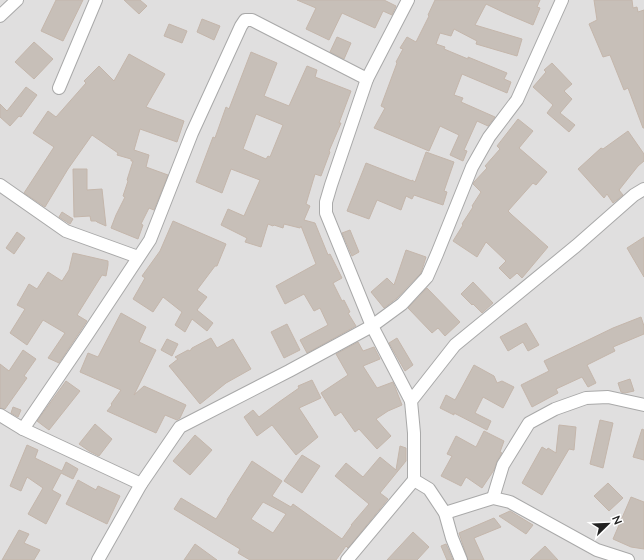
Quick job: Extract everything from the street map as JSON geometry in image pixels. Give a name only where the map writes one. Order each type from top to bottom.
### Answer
[{"type":"street","points":[[0,16],[17,0]]},
{"type":"street","points":[[59,88],[96,0]]},
{"type":"street","points":[[347,560],[414,480],[414,433],[411,401],[372,326],[326,213],[326,202],[367,79],[408,0]]},
{"type":"street","points":[[98,560],[141,484],[180,427],[372,326],[402,304],[426,277],[437,254],[472,167],[489,138],[518,100],[562,0]]},
{"type":"street","points":[[23,428],[150,240],[192,133],[245,20],[252,20],[367,79]]},
{"type":"street","points":[[0,185],[66,231],[138,257]]},
{"type":"street","points":[[411,401],[455,344],[576,246],[634,195],[644,189]]},
{"type":"street","points":[[493,498],[503,465],[529,423],[555,409],[586,398],[608,397],[644,405]]},
{"type":"street","points":[[0,415],[23,428],[141,484]]},
{"type":"street","points":[[414,480],[429,489],[445,513],[452,538],[461,560]]},
{"type":"street","points":[[445,513],[493,498],[510,502],[597,550],[628,560]]},
{"type":"shaded area","points":[[0,0],[644,0],[644,560],[0,560]]},
{"type":"building","points":[[56,0],[83,0],[63,41],[41,31]]},
{"type":"building","points":[[124,0],[140,0],[147,6],[139,14]]},
{"type":"building","points":[[297,0],[384,0],[396,6],[392,15],[383,11],[375,28],[342,13],[329,40],[306,29],[316,8]]},
{"type":"building","points":[[435,0],[540,0],[537,7],[540,8],[533,25],[486,4],[475,25],[522,39],[517,56],[476,44],[477,41],[454,29],[451,36],[440,33],[436,44],[468,59],[468,57],[507,73],[504,79],[511,82],[507,93],[462,74],[454,95],[463,98],[461,102],[495,117],[488,126],[477,121],[464,150],[467,151],[463,161],[450,155],[459,135],[440,126],[429,151],[374,128],[385,108],[381,106],[397,63],[396,62],[403,49],[400,48],[407,37],[416,42]]},
{"type":"building","points":[[594,0],[632,0],[633,8],[637,7],[638,12],[644,10],[644,128],[628,88],[624,90],[610,55],[603,57],[589,24],[597,20]]},
{"type":"building","points":[[202,19],[220,26],[214,40],[197,32]]},
{"type":"building","points":[[169,24],[187,31],[182,43],[164,36]]},
{"type":"building","points":[[337,37],[351,43],[344,59],[330,52]]},
{"type":"building","points":[[34,42],[53,59],[34,79],[15,62]]},
{"type":"building","points":[[251,52],[277,63],[264,96],[289,106],[307,66],[317,70],[315,77],[351,91],[339,123],[341,123],[329,151],[330,152],[321,176],[315,174],[306,204],[310,206],[304,220],[315,223],[328,255],[330,254],[342,278],[333,283],[342,301],[344,300],[350,312],[348,313],[356,326],[307,353],[300,340],[328,325],[320,308],[314,311],[304,294],[285,304],[276,286],[316,264],[301,226],[300,228],[284,224],[283,228],[268,224],[261,247],[245,242],[247,238],[221,225],[228,209],[244,216],[260,180],[231,169],[222,193],[196,182],[213,137],[215,138],[226,107],[229,109]],"holes":[[[256,114],[283,125],[270,157],[268,156],[266,159],[243,149]]]},
{"type":"building","points":[[129,54],[165,74],[146,107],[184,121],[177,142],[140,129],[134,150],[149,155],[146,167],[168,175],[154,210],[149,208],[141,224],[143,225],[138,239],[111,228],[125,197],[123,196],[133,161],[117,155],[118,153],[92,135],[68,169],[45,207],[24,193],[54,147],[33,133],[48,111],[56,117],[86,83],[84,81],[99,66],[114,81]]},
{"type":"building","points":[[552,63],[572,84],[564,91],[572,99],[560,113],[575,125],[569,132],[547,113],[553,105],[533,87],[546,72],[544,70]]},
{"type":"building","points":[[26,87],[37,95],[21,117],[19,116],[10,126],[0,117],[0,104],[7,111]]},
{"type":"building","points":[[518,119],[533,131],[519,148],[547,172],[536,185],[533,183],[508,211],[548,247],[522,278],[517,273],[510,279],[499,268],[506,261],[486,242],[477,257],[453,241],[481,192],[473,184],[474,182],[487,168],[485,166],[500,149],[497,146]]},
{"type":"building","points":[[628,131],[644,154],[644,161],[638,166],[619,190],[623,195],[613,203],[607,194],[604,198],[578,169],[601,148],[603,149]]},
{"type":"building","points":[[426,152],[454,162],[444,191],[447,192],[443,205],[414,195],[412,199],[406,196],[401,210],[377,200],[369,219],[347,211],[366,163],[415,182]]},
{"type":"building","points":[[73,169],[87,169],[87,190],[102,189],[106,226],[96,221],[91,221],[90,216],[74,217]]},
{"type":"building","points":[[62,212],[73,219],[70,224],[59,217]]},
{"type":"building","points":[[173,221],[226,244],[217,266],[215,266],[197,290],[207,297],[197,310],[213,323],[207,331],[192,319],[185,332],[175,325],[182,312],[163,297],[153,312],[133,299],[145,278],[142,276],[160,251]]},
{"type":"building","points":[[350,230],[359,252],[352,256],[342,233]]},
{"type":"building","points":[[17,232],[25,238],[14,254],[6,248]]},
{"type":"building","points":[[644,237],[644,277],[627,248]]},
{"type":"building","points":[[406,250],[426,257],[421,273],[397,298],[384,308],[371,292],[387,278],[394,285]]},
{"type":"building","points":[[73,253],[108,261],[108,265],[106,276],[102,275],[77,315],[87,321],[59,363],[48,358],[65,333],[43,320],[27,345],[10,333],[25,309],[17,305],[29,284],[37,289],[48,272],[62,281],[69,270]]},
{"type":"building","points":[[473,282],[493,303],[482,313],[461,294]]},
{"type":"building","points":[[427,288],[460,322],[445,336],[438,328],[432,333],[408,308]]},
{"type":"building","points":[[121,313],[146,327],[139,342],[156,350],[134,395],[144,386],[186,405],[180,418],[177,420],[165,415],[156,433],[107,411],[121,390],[80,372],[88,353],[98,357]]},
{"type":"building","points":[[641,317],[644,326],[644,334],[613,347],[615,351],[587,365],[596,383],[588,387],[582,377],[556,389],[558,393],[532,407],[521,385],[549,371],[544,361],[613,328]]},
{"type":"building","points":[[526,323],[539,345],[528,351],[523,342],[508,351],[500,337]]},
{"type":"building","points":[[287,324],[300,350],[284,358],[271,332]]},
{"type":"building","points":[[211,338],[217,348],[233,339],[251,369],[226,383],[200,404],[169,366],[178,359],[175,357],[188,350],[190,351],[192,348]]},
{"type":"building","points":[[397,338],[413,365],[405,371],[389,343]]},
{"type":"building","points":[[167,339],[178,344],[172,356],[161,350]]},
{"type":"building","points":[[358,342],[363,351],[374,347],[380,359],[363,366],[377,388],[393,382],[402,405],[388,411],[376,419],[391,436],[377,449],[359,429],[355,432],[341,412],[335,416],[321,393],[348,375],[336,354]]},
{"type":"building","points":[[23,350],[36,359],[24,376],[27,378],[5,409],[0,408],[0,364],[9,371]]},
{"type":"building","points":[[474,365],[494,376],[497,383],[502,381],[514,387],[503,408],[483,397],[475,413],[491,421],[487,430],[454,413],[454,415],[440,408],[446,395],[455,400]]},
{"type":"building","points":[[630,379],[634,391],[625,393],[621,392],[618,383]]},
{"type":"building","points":[[312,380],[321,398],[299,408],[318,437],[296,455],[272,425],[257,436],[244,417],[253,410],[259,417],[299,388],[298,386]]},
{"type":"building","points":[[66,381],[80,391],[49,430],[37,421]]},
{"type":"building","points":[[13,407],[21,410],[18,417],[11,413]]},
{"type":"building","points":[[600,420],[613,423],[603,468],[590,464]]},
{"type":"building","points":[[95,424],[112,439],[99,456],[79,444]]},
{"type":"building","points":[[559,425],[576,427],[574,450],[569,449],[542,495],[522,483],[542,447],[547,450],[548,448],[556,453]]},
{"type":"building","points":[[642,429],[644,430],[644,460],[633,457]]},
{"type":"building","points":[[484,431],[504,441],[500,452],[502,453],[494,470],[482,488],[466,477],[461,486],[441,476],[452,456],[447,454],[456,436],[476,447]]},
{"type":"building","points":[[195,435],[212,450],[190,475],[173,461]]},
{"type":"building","points":[[27,445],[38,450],[35,458],[62,471],[66,462],[78,469],[73,479],[61,473],[52,490],[61,495],[46,524],[28,514],[43,488],[27,477],[21,491],[10,486]]},
{"type":"building","points":[[400,446],[406,448],[406,461],[380,493],[388,499],[348,548],[346,546],[336,560],[250,560],[238,553],[240,549],[174,509],[181,498],[216,519],[252,461],[282,481],[272,496],[291,507],[293,504],[342,539],[351,525],[369,504],[335,476],[346,463],[363,477],[380,457],[396,470]],"holes":[[[263,502],[286,514],[273,533],[251,519]]]},
{"type":"building","points":[[302,455],[320,466],[302,493],[284,481]]},
{"type":"building","points":[[78,480],[96,490],[98,486],[120,496],[107,524],[66,504]]},
{"type":"building","points":[[608,483],[623,498],[609,511],[594,496]]},
{"type":"building","points":[[631,497],[644,502],[644,549],[631,547],[613,539]]},
{"type":"building","points":[[510,511],[533,525],[526,534],[499,516]]},
{"type":"building","points":[[494,518],[501,527],[474,538],[484,560],[468,560],[459,533]]},
{"type":"building","points":[[19,530],[29,534],[24,543],[40,550],[34,560],[2,560]]},
{"type":"building","points":[[413,532],[429,547],[417,560],[387,560]]},
{"type":"building","points":[[195,544],[217,560],[184,560]]},
{"type":"building","points":[[446,544],[453,560],[447,560],[441,546]]},
{"type":"building","points":[[545,546],[558,560],[530,560]]}]
